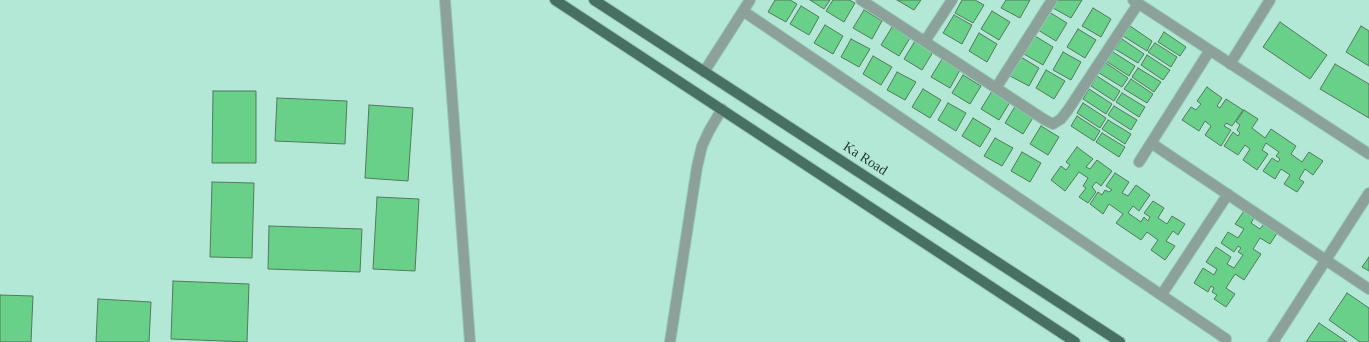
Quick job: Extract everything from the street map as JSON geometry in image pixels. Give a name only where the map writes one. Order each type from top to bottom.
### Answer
[{"type":"main road","points":[[555,0],[1075,342]]},
{"type":"main road","name":"Ka Road","points":[[594,0],[1120,342]]},
{"type":"street","points":[[445,0],[470,342]]},
{"type":"street","points":[[704,72],[750,0]]},
{"type":"street","points":[[861,0],[1053,124],[1061,120],[1135,2],[1369,154]]},
{"type":"street","points":[[925,41],[952,0]]},
{"type":"street","points":[[996,88],[1052,0]]},
{"type":"street","points":[[1230,64],[1270,0]]},
{"type":"street","points":[[743,11],[1162,294],[1226,339]]},
{"type":"street","points":[[1139,162],[1210,50]]},
{"type":"street","points":[[670,342],[697,167],[702,146],[722,109]]},
{"type":"street","points":[[1151,143],[1369,288]]},
{"type":"street","points":[[1273,342],[1369,193]]},
{"type":"street","points":[[1162,294],[1228,194]]},
{"type":"building","points":[[775,0],[790,0],[797,4],[786,22],[768,12]]},
{"type":"building","points":[[810,0],[830,0],[824,9]]},
{"type":"building","points":[[833,0],[849,0],[855,3],[844,22],[826,11]]},
{"type":"building","points":[[897,0],[921,0],[914,10]]},
{"type":"building","points":[[962,0],[975,0],[984,5],[973,23],[955,13]]},
{"type":"building","points":[[1006,0],[1030,0],[1020,18],[1001,8]]},
{"type":"building","points":[[1057,0],[1082,0],[1071,18],[1053,8]]},
{"type":"building","points":[[801,6],[819,17],[809,35],[790,24]]},
{"type":"building","points":[[1093,8],[1111,19],[1101,37],[1082,26]]},
{"type":"building","points":[[864,10],[882,21],[872,39],[853,28]]},
{"type":"building","points":[[992,11],[1010,22],[999,40],[981,29]]},
{"type":"building","points":[[1049,12],[1067,23],[1056,41],[1038,30]]},
{"type":"building","points":[[954,15],[972,25],[962,44],[943,33]]},
{"type":"building","points":[[1280,22],[1327,55],[1310,79],[1263,47]]},
{"type":"building","points":[[825,25],[843,36],[833,54],[814,43]]},
{"type":"building","points":[[1130,26],[1152,41],[1147,51],[1123,36]]},
{"type":"building","points":[[1361,26],[1369,31],[1369,66],[1346,52]]},
{"type":"building","points":[[892,27],[910,38],[899,56],[881,45]]},
{"type":"building","points":[[1078,29],[1096,40],[1085,58],[1067,47]]},
{"type":"building","points":[[1164,32],[1186,47],[1180,56],[1158,42]]},
{"type":"building","points":[[979,33],[997,44],[987,62],[969,51]]},
{"type":"building","points":[[1035,36],[1053,47],[1043,65],[1024,54]]},
{"type":"building","points":[[851,39],[870,49],[859,67],[841,57]]},
{"type":"building","points":[[1122,39],[1144,54],[1138,63],[1115,49]]},
{"type":"building","points":[[915,41],[933,52],[922,70],[904,59]]},
{"type":"building","points":[[1155,43],[1177,57],[1171,67],[1148,52]]},
{"type":"building","points":[[1063,52],[1081,62],[1071,80],[1053,70]]},
{"type":"building","points":[[1113,52],[1135,66],[1129,76],[1106,61]]},
{"type":"building","points":[[1147,55],[1170,70],[1163,80],[1141,65]]},
{"type":"building","points":[[873,56],[892,67],[881,85],[863,74]]},
{"type":"building","points":[[1021,57],[1039,68],[1029,86],[1010,76]]},
{"type":"building","points":[[942,59],[960,70],[950,88],[931,77]]},
{"type":"building","points":[[1106,63],[1128,78],[1122,87],[1099,73]]},
{"type":"building","points":[[1335,64],[1369,84],[1369,118],[1320,89]]},
{"type":"building","points":[[1138,68],[1161,82],[1154,92],[1132,77]]},
{"type":"building","points":[[1046,70],[1065,81],[1054,99],[1036,88]]},
{"type":"building","points":[[897,72],[916,82],[905,100],[887,90]]},
{"type":"building","points":[[963,75],[981,86],[970,104],[952,93]]},
{"type":"building","points":[[1097,76],[1120,91],[1114,101],[1091,86]]},
{"type":"building","points":[[1131,79],[1153,94],[1147,103],[1124,89]]},
{"type":"building","points":[[1207,87],[1222,98],[1217,106],[1220,108],[1226,99],[1243,110],[1232,126],[1226,123],[1224,126],[1231,130],[1221,146],[1205,135],[1211,126],[1205,121],[1199,131],[1182,120],[1191,107],[1196,110],[1201,104],[1197,101]]},
{"type":"building","points":[[923,89],[941,100],[930,118],[912,107]]},
{"type":"building","points":[[1089,89],[1112,104],[1106,114],[1083,99]]},
{"type":"building","points":[[213,91],[256,91],[256,163],[212,163]]},
{"type":"building","points":[[992,91],[1010,102],[999,120],[981,109]]},
{"type":"building","points":[[1122,93],[1145,107],[1139,117],[1116,102]]},
{"type":"building","points":[[277,98],[347,101],[345,144],[275,141]]},
{"type":"building","points":[[948,103],[966,113],[956,131],[938,120]]},
{"type":"building","points":[[1083,103],[1106,118],[1100,128],[1077,113]]},
{"type":"building","points":[[369,105],[413,108],[408,181],[365,178]]},
{"type":"building","points":[[1016,105],[1034,116],[1023,134],[1005,123]]},
{"type":"building","points":[[1114,106],[1137,120],[1131,130],[1108,115]]},
{"type":"building","points":[[1244,110],[1258,119],[1252,128],[1265,138],[1271,129],[1296,146],[1291,154],[1302,162],[1309,152],[1323,161],[1313,175],[1305,169],[1299,179],[1304,182],[1297,192],[1284,184],[1290,175],[1281,169],[1275,179],[1263,171],[1272,158],[1278,162],[1280,159],[1276,156],[1279,152],[1266,143],[1262,150],[1268,154],[1257,170],[1243,160],[1250,149],[1245,145],[1238,155],[1224,146],[1233,132],[1238,136],[1240,133],[1237,130],[1240,125],[1236,122]]},
{"type":"building","points":[[1077,116],[1100,131],[1094,141],[1071,126]]},
{"type":"building","points":[[973,118],[991,129],[980,147],[962,136]]},
{"type":"building","points":[[1108,120],[1131,134],[1125,144],[1102,129]]},
{"type":"building","points":[[1041,126],[1059,137],[1048,155],[1030,144]]},
{"type":"building","points":[[1102,133],[1125,147],[1119,157],[1096,142]]},
{"type":"building","points":[[995,138],[1013,148],[1002,166],[984,156]]},
{"type":"building","points":[[1077,147],[1093,159],[1086,167],[1090,169],[1097,160],[1112,171],[1101,186],[1096,182],[1092,187],[1096,192],[1088,203],[1079,197],[1086,188],[1083,186],[1088,178],[1079,172],[1065,191],[1051,180],[1061,166],[1066,170],[1070,165],[1066,162]]},
{"type":"building","points":[[1022,152],[1041,163],[1030,182],[1011,171]]},
{"type":"building","points":[[1115,173],[1129,182],[1122,193],[1128,196],[1136,185],[1150,195],[1139,211],[1133,206],[1128,213],[1141,222],[1144,217],[1148,221],[1150,217],[1144,213],[1153,201],[1164,208],[1158,218],[1167,224],[1172,216],[1185,224],[1178,235],[1173,231],[1166,241],[1175,246],[1165,260],[1151,250],[1158,240],[1147,232],[1141,240],[1116,223],[1123,214],[1109,204],[1103,214],[1090,204],[1098,192],[1102,195],[1105,190],[1109,192],[1112,190],[1106,186]]},
{"type":"building","points":[[212,182],[254,183],[252,258],[210,257]]},
{"type":"building","points":[[377,197],[419,199],[415,271],[373,269]]},
{"type":"building","points":[[1244,211],[1254,218],[1251,223],[1260,229],[1266,221],[1279,230],[1270,244],[1260,238],[1253,249],[1261,254],[1244,280],[1235,274],[1226,288],[1235,294],[1226,307],[1214,299],[1217,295],[1212,292],[1214,288],[1211,286],[1208,292],[1194,283],[1203,268],[1214,275],[1217,269],[1206,262],[1216,247],[1231,257],[1227,264],[1234,268],[1243,255],[1238,252],[1241,248],[1238,246],[1234,252],[1221,243],[1228,232],[1238,238],[1244,229],[1235,224]]},
{"type":"building","points":[[269,226],[362,229],[360,272],[268,269]]},
{"type":"building","points":[[1369,257],[1369,271],[1362,267]]},
{"type":"building","points":[[173,281],[249,284],[247,342],[171,339]]},
{"type":"building","points":[[1347,293],[1369,308],[1369,342],[1360,342],[1329,320]]},
{"type":"building","points":[[0,295],[33,296],[31,342],[0,342]]},
{"type":"building","points":[[98,299],[151,302],[149,342],[96,342]]},
{"type":"building","points":[[1319,323],[1347,342],[1306,342]]}]
